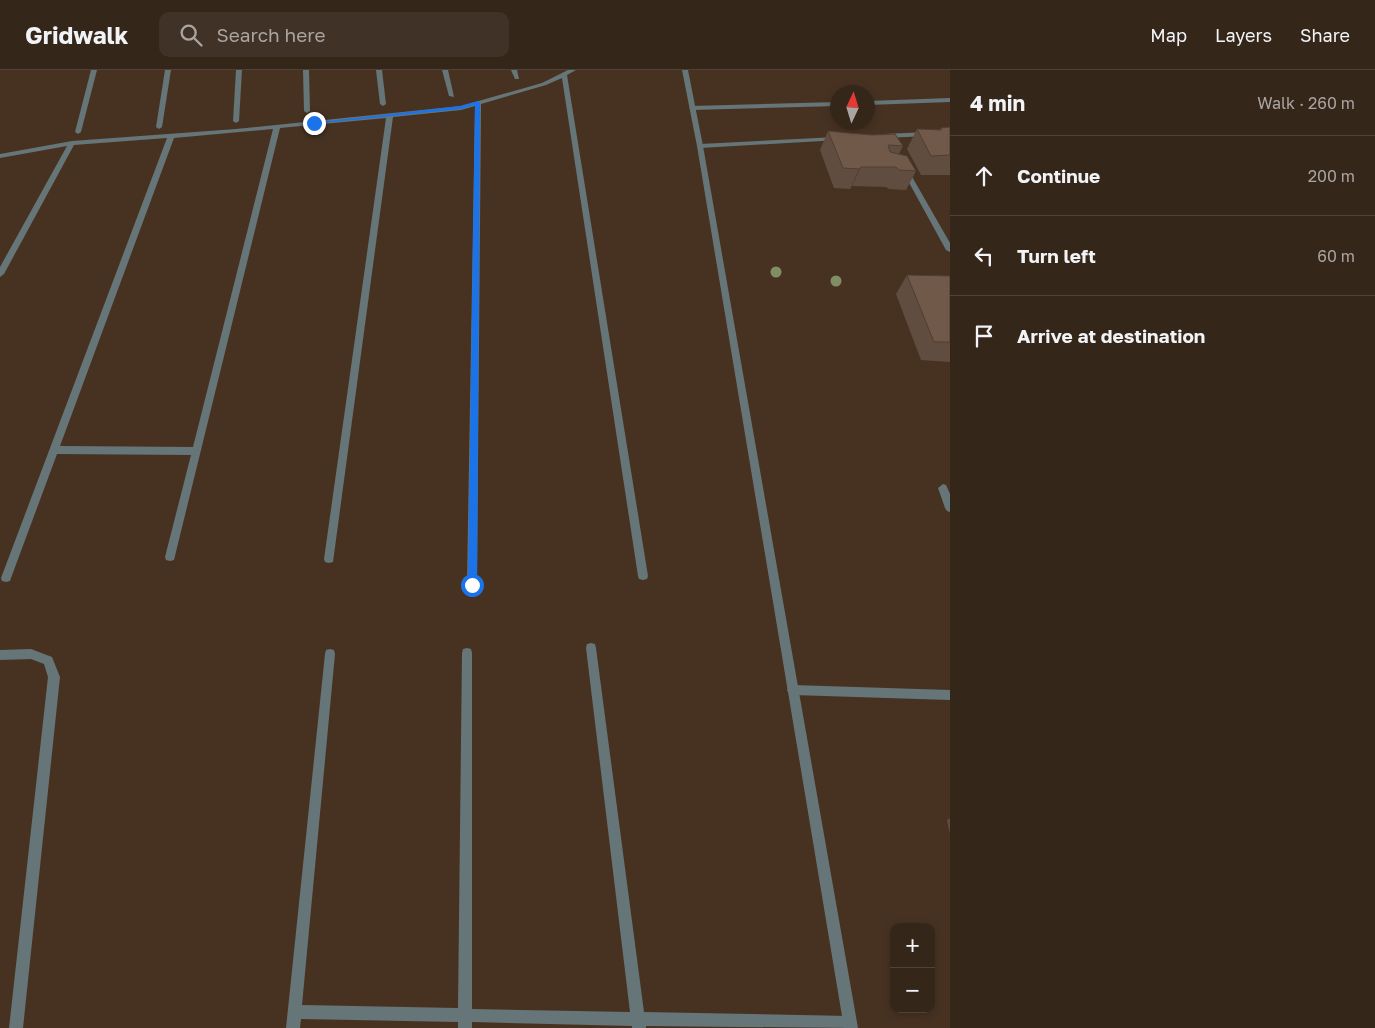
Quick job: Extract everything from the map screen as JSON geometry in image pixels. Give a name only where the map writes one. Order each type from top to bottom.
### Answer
[{"type":"street","points":[[78,132],[94,70]]},
{"type":"street","points":[[159,127],[168,70]]},
{"type":"street","points":[[236,121],[238,70]]},
{"type":"street","points":[[306,70],[307,111]]},
{"type":"street","points":[[378,70],[383,104]]},
{"type":"street","points":[[445,70],[452,96]]},
{"type":"street","points":[[514,70],[517,78]]},
{"type":"street","points":[[0,156],[72,143],[277,127],[461,108],[544,84],[573,70]]},
{"type":"street","points":[[295,1012],[465,1022],[850,1025],[700,146],[685,70]]},
{"type":"street","points":[[564,74],[644,576]]},
{"type":"street","points":[[875,103],[950,100]]},
{"type":"street","points":[[472,585],[478,103]]},
{"type":"street","points":[[692,108],[830,104]]},
{"type":"street","points":[[329,559],[390,115]]},
{"type":"street","points":[[170,557],[277,127]]},
{"type":"street","points":[[877,137],[950,133]]},
{"type":"street","points":[[6,578],[171,136]]},
{"type":"street","points":[[887,136],[892,145]]},
{"type":"street","points":[[700,146],[848,138]]},
{"type":"street","points":[[0,274],[72,143]]},
{"type":"street","points":[[901,162],[950,250]]},
{"type":"street","points":[[54,450],[196,451]]},
{"type":"street","points":[[943,488],[950,508]]},
{"type":"street","points":[[592,648],[638,1023]]},
{"type":"street","points":[[465,1022],[467,653]]},
{"type":"street","points":[[0,655],[31,654],[48,661],[54,677],[16,1028]]},
{"type":"street","points":[[293,1028],[330,654]]},
{"type":"street","points":[[793,690],[950,695]]},
{"type":"building","points":[[950,127],[950,155],[931,156],[917,129],[941,130],[941,128]]},
{"type":"building","points":[[828,131],[872,135],[895,134],[903,146],[888,145],[890,152],[907,156],[916,171],[899,170],[896,167],[843,168]]},
{"type":"building","points":[[907,275],[950,276],[950,342],[934,342]]},
{"type":"route","points":[[314,123],[461,108],[478,103],[472,585]]}]
